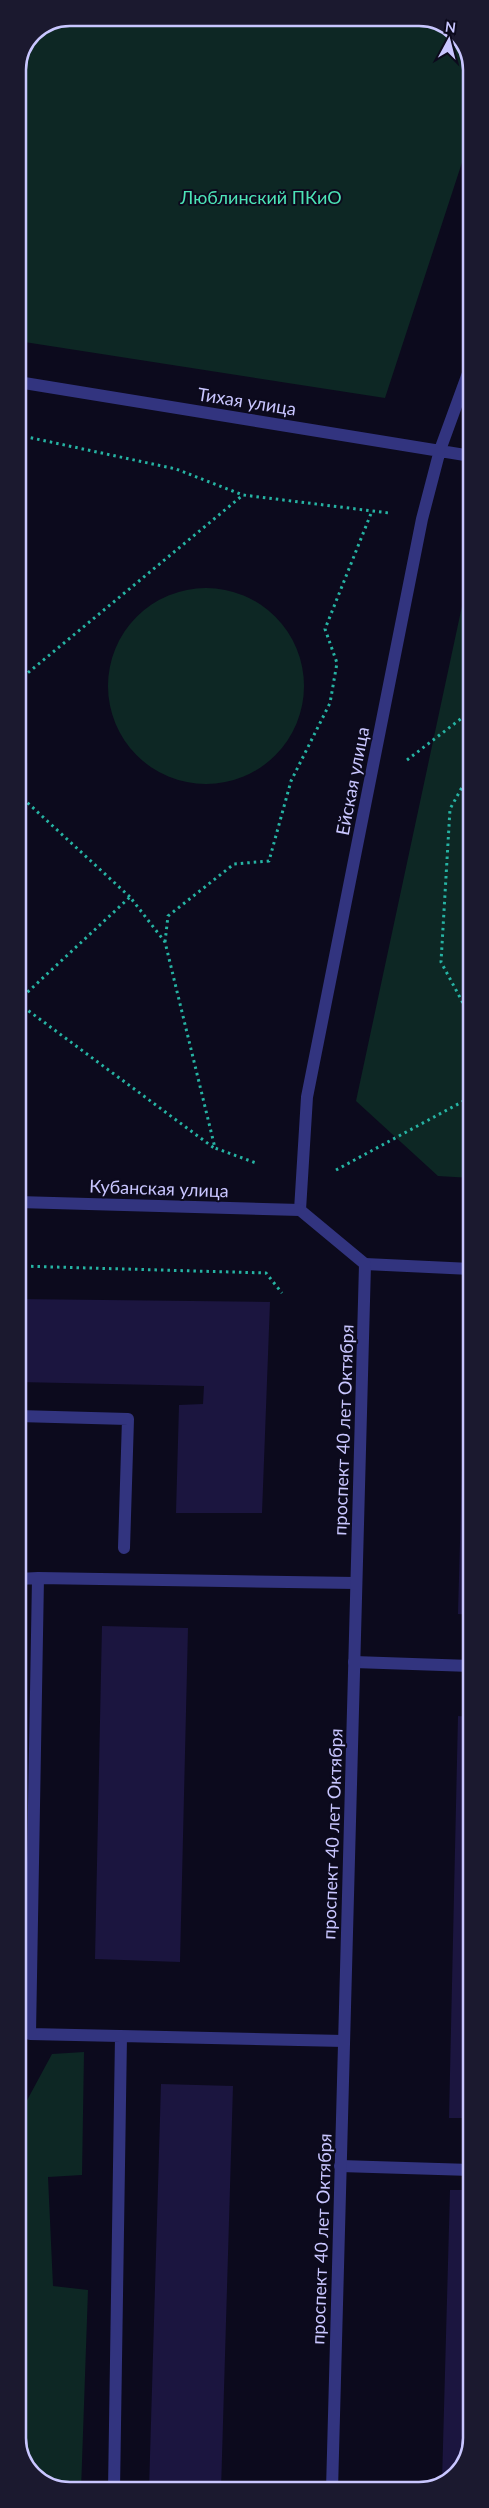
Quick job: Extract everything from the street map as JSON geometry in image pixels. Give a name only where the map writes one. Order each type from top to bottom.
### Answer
[{"type":"street","name":"Тихая улица","points":[[26,383],[462,454]]},
{"type":"street","name":"Ейская улица","points":[[300,1210],[307,1097],[422,519],[440,450],[462,389]]},
{"type":"street","name":"Кубанская улица","points":[[26,1202],[300,1210]]},
{"type":"street","points":[[300,1210],[365,1264],[463,1269]]},
{"type":"street","name":"проспект 40 лет Октября","points":[[332,2481],[365,1264]]},
{"type":"street","points":[[27,1416],[128,1419],[124,1548]]},
{"type":"street","points":[[38,1578],[30,2034],[344,2041]]},
{"type":"street","points":[[27,1579],[356,1584]]},
{"type":"street","points":[[354,1662],[463,1666]]},
{"type":"street","points":[[114,2482],[121,2036]]},
{"type":"street","points":[[340,2166],[463,2170]]},
{"type":"path","points":[[26,437],[176,470],[243,495],[389,513]]},
{"type":"path","points":[[26,674],[243,495]]},
{"type":"path","points":[[214,1148],[165,942],[168,916],[234,864],[269,861],[291,781],[330,702],[338,663],[325,629],[372,511]]},
{"type":"path","points":[[407,760],[462,718]]},
{"type":"path","points":[[462,787],[450,809],[440,962],[462,1002]]},
{"type":"path","points":[[26,802],[130,898],[165,942]]},
{"type":"path","points":[[26,994],[130,898]]},
{"type":"path","points":[[26,1008],[214,1148],[256,1162]]},
{"type":"path","points":[[336,1170],[462,1102]]},
{"type":"path","points":[[27,1266],[266,1272],[282,1293]]},
{"type":"green space","name":"Люблинский ПКиО","points":[[70,26],[422,26],[436,30],[454,43],[462,64],[462,162],[385,398],[26,342],[26,70],[30,53],[39,39],[53,30]]},
{"type":"green space","points":[[206,588],[225,590],[243,596],[260,605],[275,617],[287,632],[296,649],[302,667],[304,686],[302,705],[296,723],[287,740],[275,755],[260,767],[243,776],[225,782],[206,784],[187,782],[169,776],[152,767],[137,755],[125,740],[116,723],[110,705],[108,686],[110,667],[116,649],[125,632],[137,617],[152,605],[169,596],[187,590]]},
{"type":"green space","points":[[462,605],[462,1177],[438,1176],[356,1101]]},
{"type":"green space","points":[[84,2052],[82,2175],[48,2177],[53,2286],[88,2290],[81,2482],[61,2481],[46,2474],[34,2462],[27,2444],[27,2101],[52,2054]]},
{"type":"building","points":[[27,1299],[270,1302],[262,1513],[176,1513],[179,1405],[203,1404],[204,1386],[27,1382]]},
{"type":"building","points":[[463,1448],[463,1614],[458,1614]]},
{"type":"building","points":[[102,1626],[188,1628],[180,1962],[95,1959]]},
{"type":"building","points":[[458,1716],[463,1716],[463,2118],[449,2118]]},
{"type":"building","points":[[161,2084],[233,2086],[221,2482],[149,2482]]},
{"type":"building","points":[[450,2190],[463,2190],[463,2438],[457,2460],[442,2475]]}]
